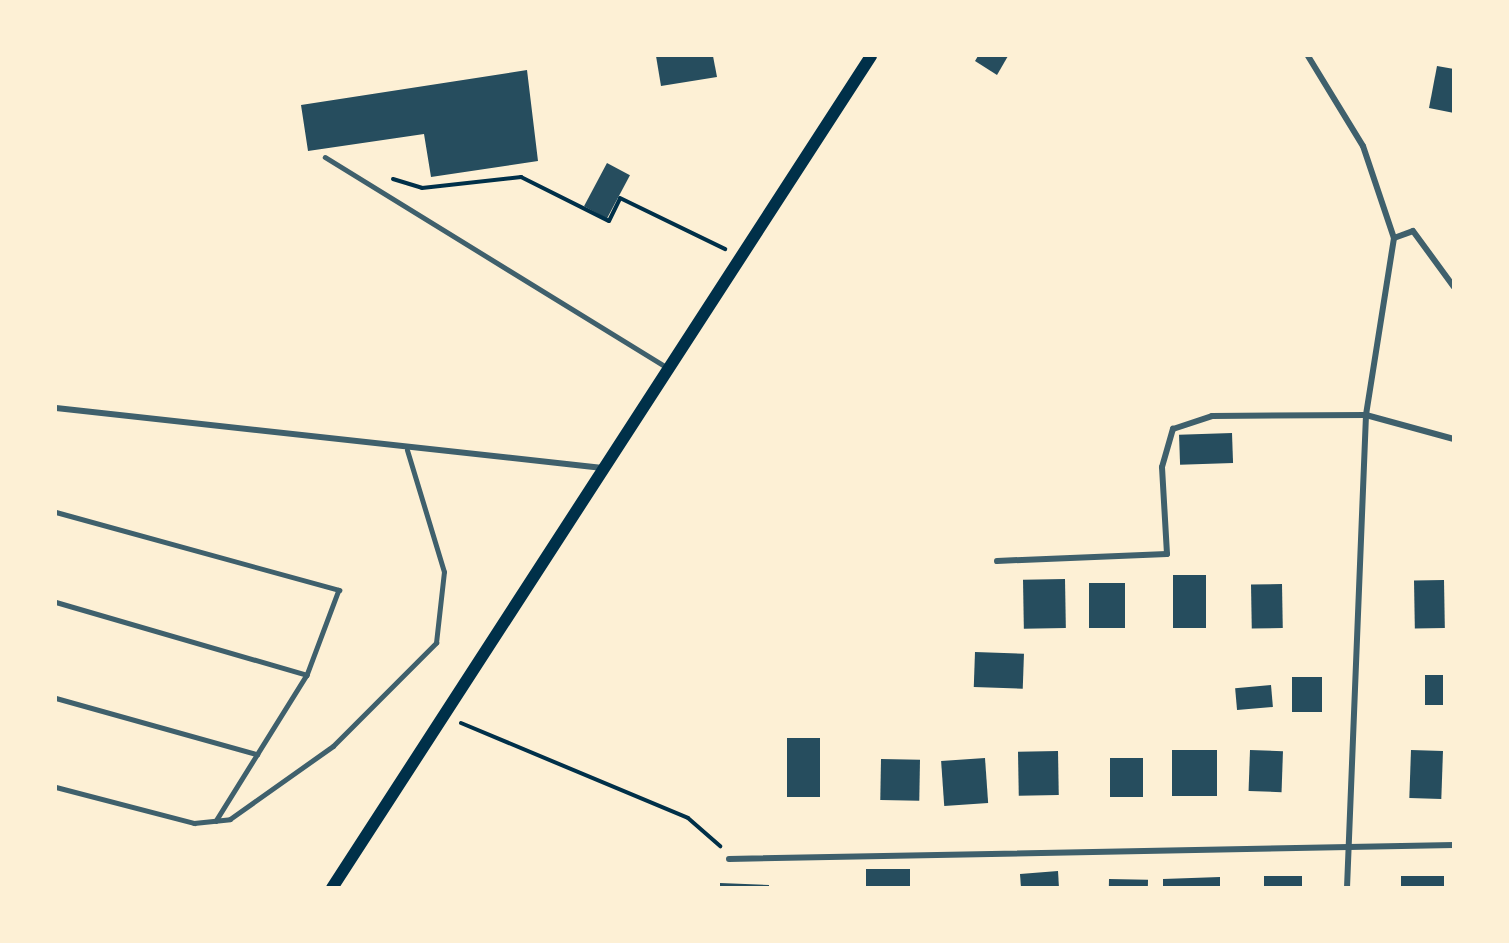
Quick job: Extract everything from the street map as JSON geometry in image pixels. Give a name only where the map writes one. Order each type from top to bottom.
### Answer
[{"type":"main road","points":[[332,888],[871,56]]},
{"type":"street","points":[[1308,56],[1363,146],[1394,238],[1365,415],[1346,845],[1347,888]]},
{"type":"street","points":[[1394,238],[1413,231],[1454,288]]},
{"type":"street","points":[[56,408],[407,450],[603,468]]},
{"type":"street","points":[[997,561],[1167,554],[1162,467],[1173,429],[1212,416],[1365,415],[1454,439]]},
{"type":"street","points":[[729,859],[1346,845],[1454,845]]},
{"type":"lane","points":[[325,157],[668,368]]},
{"type":"lane","points":[[56,787],[194,823],[230,819],[333,746],[436,643],[444,572],[407,450]]},
{"type":"lane","points":[[56,513],[339,590],[307,675],[216,820]]},
{"type":"lane","points":[[56,603],[307,675]]},
{"type":"lane","points":[[56,699],[257,754]]},
{"type":"path","points":[[390,178],[422,188],[522,177],[609,221],[619,197],[741,256]]},
{"type":"path","points":[[443,716],[688,818],[710,832],[729,859]]},
{"type":"building","points":[[656,56],[713,56],[717,77],[661,86]]},
{"type":"building","points":[[978,56],[1008,56],[997,75],[975,61]]},
{"type":"building","points":[[1437,66],[1454,69],[1454,113],[1429,108]]},
{"type":"building","points":[[527,70],[538,161],[431,177],[424,134],[308,151],[301,105]]},
{"type":"building","points":[[607,163],[630,175],[607,218],[584,206]]},
{"type":"building","points":[[1232,433],[1233,463],[1180,465],[1179,435]]},
{"type":"building","points":[[1173,575],[1206,575],[1206,628],[1173,628]]},
{"type":"building","points":[[1065,579],[1066,628],[1024,629],[1023,580]]},
{"type":"building","points":[[1444,580],[1445,628],[1415,629],[1414,581]]},
{"type":"building","points":[[1089,583],[1125,583],[1125,628],[1089,628]]},
{"type":"building","points":[[1282,584],[1283,628],[1252,629],[1251,585]]},
{"type":"building","points":[[975,652],[1024,654],[1023,689],[974,687]]},
{"type":"building","points":[[1425,675],[1443,675],[1443,705],[1425,705]]},
{"type":"building","points":[[1292,677],[1322,677],[1322,712],[1292,712]]},
{"type":"building","points":[[1271,685],[1273,707],[1237,710],[1235,688]]},
{"type":"building","points":[[787,738],[820,738],[820,797],[787,797]]},
{"type":"building","points":[[1172,750],[1217,750],[1217,796],[1172,796]]},
{"type":"building","points":[[1250,750],[1283,751],[1282,792],[1249,791]]},
{"type":"building","points":[[1411,750],[1443,751],[1441,799],[1409,798]]},
{"type":"building","points":[[1058,751],[1059,795],[1019,796],[1018,752]]},
{"type":"building","points":[[985,758],[988,803],[944,806],[941,761]]},
{"type":"building","points":[[1110,758],[1143,758],[1143,797],[1110,797]]},
{"type":"building","points":[[881,759],[920,760],[919,801],[880,800]]},
{"type":"building","points":[[866,869],[910,869],[910,888],[866,888]]},
{"type":"building","points":[[1058,871],[1059,888],[1021,888],[1020,874]]},
{"type":"building","points":[[1264,876],[1302,876],[1302,888],[1264,888]]},
{"type":"building","points":[[1401,876],[1444,876],[1444,888],[1401,888]]},
{"type":"building","points":[[1220,877],[1220,888],[1163,888],[1163,879]]},
{"type":"building","points":[[1109,879],[1148,880],[1148,888],[1109,888]]},
{"type":"building","points":[[720,883],[769,885],[769,888],[720,888]]}]
